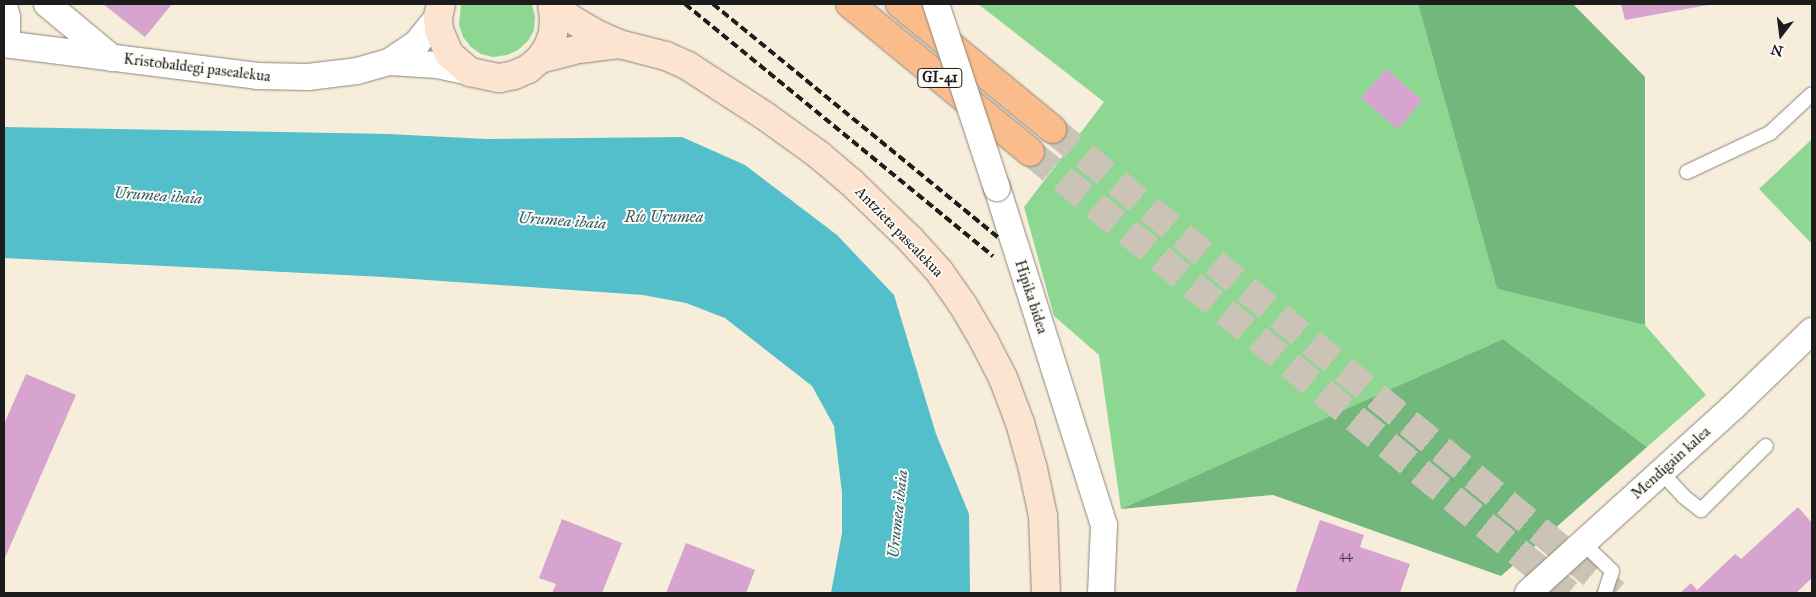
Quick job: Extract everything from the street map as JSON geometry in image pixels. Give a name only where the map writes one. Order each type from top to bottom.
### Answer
[{"type":"main road","name":"Antzieta pasealekua","points":[[552,4],[584,27],[619,44],[666,56],[688,66],[765,116],[851,182],[939,270],[963,305],[984,341],[1002,378],[1020,423],[1034,468],[1043,516],[1046,593]]},
{"type":"main road","points":[[440,10],[443,42],[449,54],[470,72],[485,77],[507,77],[528,69],[540,59],[548,47],[553,33],[554,18],[552,4]]},
{"type":"main road","name":"GI-41","points":[[850,4],[1030,152]]},
{"type":"main road","name":"GI-41","points":[[900,4],[1052,129]]},
{"type":"main road","name":"Antzieta pasealekua","points":[[540,59],[579,49],[619,44]]},
{"type":"street","points":[[47,4],[112,58]]},
{"type":"street","name":"Hipika bidea","points":[[936,4],[997,188],[1104,525],[1101,593]]},
{"type":"street","points":[[4,6],[7,17],[5,44]]},
{"type":"street","name":"Kristobaldegi pasealekua","points":[[389,62],[416,43],[440,10]]},
{"type":"street","name":"Kristobaldegi pasealekua","points":[[5,44],[291,78],[332,75],[389,62],[437,65],[470,72]]},
{"type":"street","name":"Mendigain kalea","points":[[1528,593],[1661,472],[1812,330]]},
{"type":"lane","points":[[1687,172],[1770,133],[1812,94]]},
{"type":"lane","points":[[1661,472],[1683,496],[1701,510],[1766,446]]},
{"type":"lane","points":[[1583,543],[1612,571],[1605,593]]},
{"type":"green space","points":[[461,4],[532,4],[535,17],[534,30],[528,41],[518,50],[507,55],[493,57],[481,54],[471,47],[463,37],[459,25]]},
{"type":"green space","points":[[978,4],[1418,4],[1497,289],[1645,325],[1706,395],[1647,447],[1503,339],[1121,509],[1099,355],[1054,316],[1024,207],[1104,102]]},
{"type":"green space","points":[[1418,4],[1573,4],[1645,77],[1645,325],[1497,289]]},
{"type":"green space","points":[[1812,139],[1812,244],[1759,189]]},
{"type":"green space","points":[[1503,339],[1647,447],[1501,576],[1273,495],[1121,509]]},
{"type":"water","name":"Río Urumea","points":[[4,127],[388,134],[486,139],[682,137],[745,165],[837,235],[894,295],[936,434],[969,514],[970,593],[831,593],[842,533],[842,493],[834,426],[812,386],[725,318],[686,303],[643,295],[384,277],[4,258]]},
{"type":"building","points":[[103,4],[172,4],[145,37]]},
{"type":"building","points":[[1621,4],[1708,4],[1708,5],[1625,20]]},
{"type":"building","points":[[1386,69],[1422,100],[1397,129],[1361,98]]},
{"type":"building","points":[[26,374],[76,395],[4,560],[4,424]]},
{"type":"building","points":[[1798,507],[1812,523],[1812,578],[1796,593],[1680,593],[1691,583],[1697,590],[1735,554],[1741,559]]},
{"type":"building","points":[[562,519],[622,543],[602,593],[552,593],[556,584],[539,578]]},
{"type":"building","points":[[1320,520],[1364,535],[1360,547],[1410,564],[1400,593],[1295,593]]},
{"type":"building","points":[[686,543],[755,570],[746,593],[666,593]]},
{"type":"tunnel","points":[[1052,129],[1615,593]]},
{"type":"tunnel","points":[[1030,152],[1568,593]]},
{"type":"railway","points":[[685,4],[993,256]]},
{"type":"railway","points":[[713,4],[999,238]]},
{"type":"water label","name":"Urumea ibaia","points":[[158,196]]},
{"type":"water label","name":"Urumea ibaia","points":[[562,221]]},
{"type":"water label","name":"Urumea ibaia","points":[[898,514]]}]
